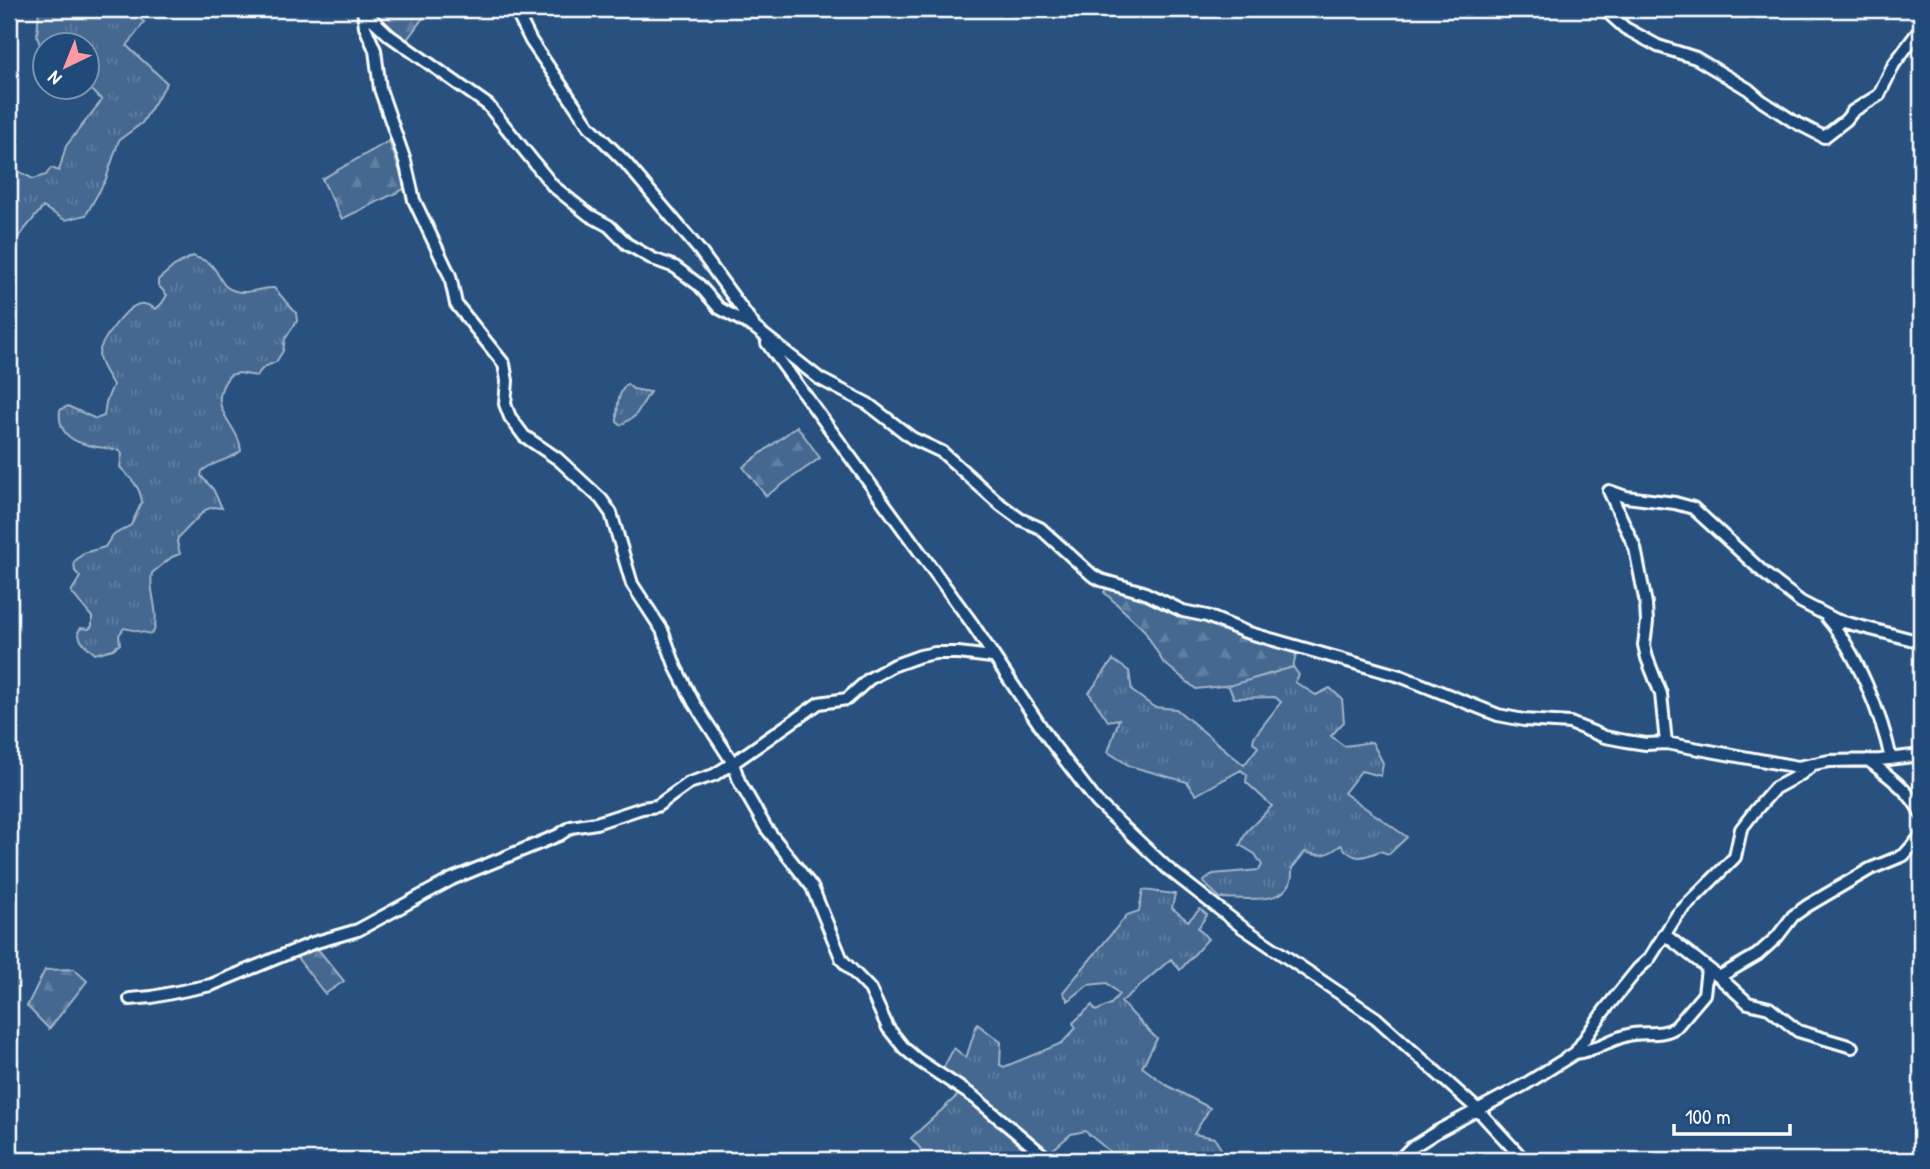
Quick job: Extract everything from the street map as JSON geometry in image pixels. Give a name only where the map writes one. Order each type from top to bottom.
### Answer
[{"type":"street","points":[[365,9],[390,36],[488,105],[553,186],[589,215],[609,226],[627,244],[653,259],[676,267],[699,285],[719,307],[755,328],[820,379],[867,404],[912,438],[942,452],[1001,505],[1020,519],[1040,528],[1101,580],[1143,592],[1183,611],[1207,616],[1264,638],[1328,653],[1400,676],[1498,715],[1570,723],[1605,737],[1646,744],[1666,743],[1798,767],[1829,761],[1921,755]]},
{"type":"street","points":[[365,9],[365,27],[374,50],[380,89],[405,160],[414,200],[450,276],[456,304],[504,364],[507,381],[505,404],[510,417],[524,436],[558,459],[601,499],[611,513],[632,584],[662,630],[676,668],[698,710],[733,763],[739,781],[761,821],[816,894],[842,960],[870,989],[888,1028],[918,1060],[974,1097],[1049,1160]]},
{"type":"street","points":[[515,9],[531,41],[589,125],[626,163],[700,251],[971,622],[1051,742],[1097,802],[1167,868],[1242,927],[1376,1018],[1477,1109],[1524,1160]]},
{"type":"street","points":[[1604,9],[1625,29],[1658,46],[1696,58],[1824,138],[1853,111],[1879,95],[1894,64],[1921,28]]},
{"type":"street","points":[[1666,743],[1661,694],[1644,645],[1646,604],[1635,548],[1609,491],[1626,497],[1693,508],[1801,603],[1825,616],[1921,642]]},
{"type":"street","points":[[1825,616],[1863,679],[1882,722],[1891,759]]},
{"type":"street","points":[[130,999],[211,985],[313,943],[358,930],[452,878],[559,835],[571,827],[657,806],[689,783],[714,775],[733,763],[819,703],[847,699],[869,679],[892,666],[935,653],[992,657]]},
{"type":"street","points":[[1868,760],[1917,804],[1921,814]]},
{"type":"street","points":[[1575,1053],[1604,1011],[1649,959],[1685,906],[1735,856],[1741,829],[1754,812],[1775,788],[1811,766]]},
{"type":"street","points":[[1719,976],[1757,955],[1777,937],[1793,916],[1807,906],[1870,869],[1904,855],[1921,836]]},
{"type":"street","points":[[1664,934],[1719,976],[1746,1001],[1769,1007],[1798,1031],[1852,1047]]},
{"type":"street","points":[[1399,1160],[1410,1148],[1524,1085],[1575,1053],[1594,1050],[1632,1034],[1671,1031],[1704,994],[1707,969]]},
{"type":"green space","points":[[39,9],[128,9],[144,22],[127,46],[167,83],[142,123],[119,140],[106,179],[86,215],[65,220],[43,207],[11,246],[9,166],[33,179],[46,175],[51,168],[59,171],[66,146],[102,102],[102,32],[37,32]]},
{"type":"green space","points":[[378,9],[419,9],[425,15],[403,45],[372,17]]},
{"type":"green space","points":[[389,141],[406,188],[342,219],[322,179]]},
{"type":"green space","points":[[193,256],[209,263],[224,284],[233,290],[245,292],[274,288],[296,313],[297,321],[285,339],[283,351],[276,362],[264,367],[256,376],[239,373],[230,375],[222,387],[221,406],[239,441],[241,451],[202,471],[201,476],[213,489],[222,508],[205,510],[178,538],[180,554],[152,573],[151,587],[156,615],[154,631],[151,634],[124,628],[119,635],[120,644],[95,654],[81,641],[78,632],[81,628],[89,629],[92,626],[92,617],[71,592],[80,577],[75,571],[74,562],[84,553],[105,547],[112,536],[131,525],[142,502],[137,487],[120,467],[122,454],[119,450],[88,445],[70,437],[60,422],[60,410],[68,406],[96,419],[104,416],[113,385],[99,359],[100,349],[122,317],[135,306],[144,304],[156,309],[162,303],[167,295],[158,285],[158,280],[174,266]]},
{"type":"green space","points":[[627,384],[633,389],[650,392],[635,416],[621,425],[617,422],[618,402]]},
{"type":"green space","points":[[797,426],[820,458],[766,496],[743,467]]},
{"type":"green space","points":[[1111,582],[1298,648],[1293,667],[1232,685],[1196,689],[1163,662],[1144,630],[1104,592]]},
{"type":"green space","points":[[1113,660],[1129,671],[1132,691],[1154,707],[1176,709],[1244,765],[1258,747],[1253,742],[1254,737],[1281,702],[1275,697],[1234,698],[1228,685],[1293,667],[1299,675],[1295,682],[1316,695],[1330,688],[1342,699],[1344,722],[1331,736],[1344,746],[1372,742],[1383,763],[1381,776],[1361,771],[1344,793],[1407,837],[1389,854],[1380,851],[1359,857],[1350,854],[1341,845],[1324,854],[1305,852],[1292,868],[1291,881],[1286,890],[1278,895],[1255,899],[1220,898],[1203,882],[1213,874],[1259,870],[1262,865],[1255,854],[1240,845],[1246,832],[1272,806],[1246,782],[1247,775],[1241,770],[1196,795],[1187,782],[1130,766],[1108,752],[1119,719],[1108,721],[1089,693]]},
{"type":"green space","points":[[1143,890],[1175,894],[1172,908],[1188,921],[1200,909],[1207,915],[1198,928],[1208,939],[1180,970],[1171,959],[1121,1002],[1157,1039],[1142,1067],[1166,1085],[1210,1108],[1194,1134],[1214,1138],[1224,1153],[1221,1160],[1120,1160],[1085,1131],[1071,1134],[1048,1154],[1056,1160],[924,1160],[920,1148],[911,1138],[958,1095],[938,1078],[954,1048],[966,1058],[977,1024],[1001,1042],[1000,1065],[1004,1067],[1062,1043],[1076,1028],[1073,1023],[1092,1005],[1096,1011],[1111,1004],[1119,994],[1107,983],[1088,985],[1068,1001],[1063,992],[1127,915],[1139,911]]},
{"type":"green space","points":[[313,943],[344,981],[325,994],[292,951]]},
{"type":"green space","points":[[74,969],[87,981],[49,1029],[27,1006],[45,970]]}]
